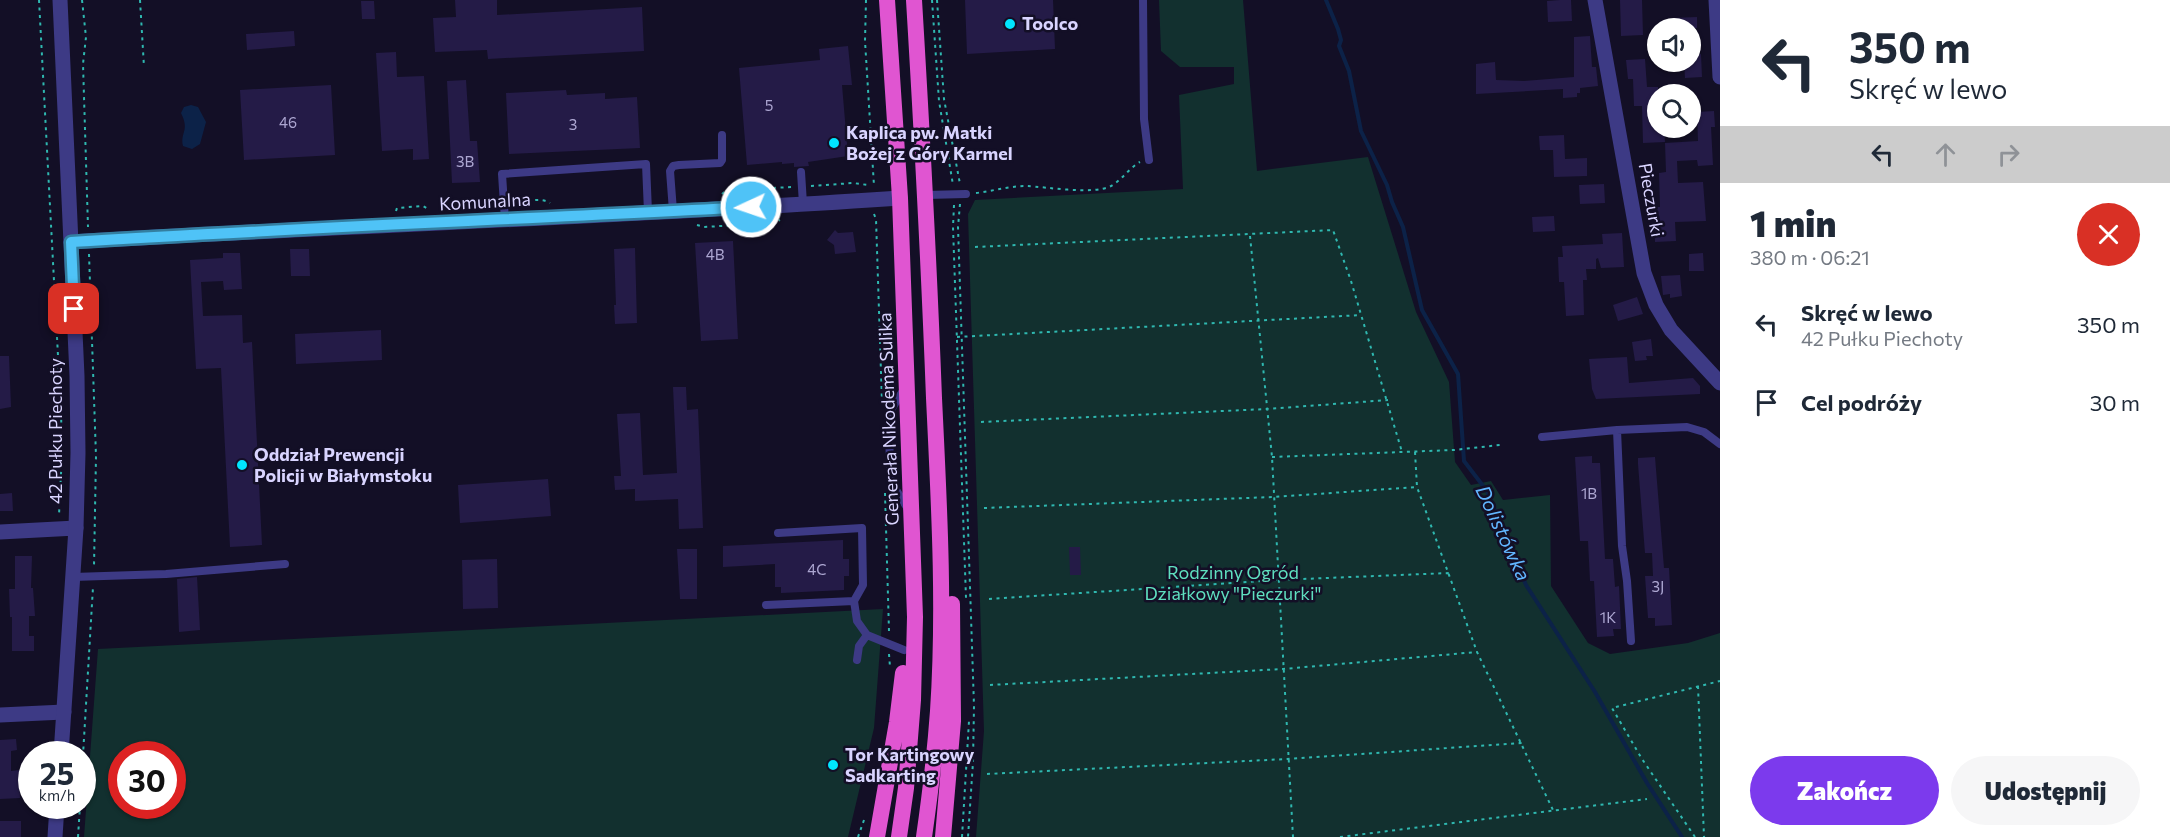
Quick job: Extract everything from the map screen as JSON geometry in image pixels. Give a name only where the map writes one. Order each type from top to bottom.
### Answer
[{"type":"highway","name":"Generała Nikodema Sulika","points":[[887,0],[900,198],[915,617],[913,700],[906,788],[898,837]]},
{"type":"highway","points":[[914,0],[926,195],[940,606],[938,709],[932,785],[924,837]]},
{"type":"highway","points":[[938,496],[951,583],[952,606],[953,721],[943,837]]},
{"type":"highway","points":[[877,837],[897,722],[905,615],[914,552]]},
{"type":"street","name":"42 Pułku Piechoty","points":[[60,0],[78,431],[76,528],[62,741]]},
{"type":"street","name":"Pieczurki","points":[[1595,0],[1644,273],[1656,305],[1671,330],[1720,383]]},
{"type":"street","points":[[1716,0],[1720,76]]},
{"type":"street","name":"Komunalna","points":[[71,242],[900,198]]},
{"type":"street","points":[[0,532],[76,528]]},
{"type":"street","points":[[0,715],[64,712]]},
{"type":"street","points":[[55,837],[56,819]]},
{"type":"lane","points":[[1143,0],[1144,119],[1149,160]]},
{"type":"lane","points":[[673,211],[670,171],[674,166],[679,165],[720,164],[722,135]]},
{"type":"lane","points":[[505,220],[502,174],[646,164],[648,212]]},
{"type":"lane","points":[[801,172],[803,204]]},
{"type":"lane","points":[[926,195],[966,194]]},
{"type":"lane","points":[[1542,437],[1617,430],[1687,427],[1704,432],[1720,444]]},
{"type":"lane","points":[[1617,430],[1622,546],[1631,640]]},
{"type":"lane","points":[[778,533],[862,528],[863,585],[854,601],[857,621],[867,635],[904,650]]},
{"type":"lane","points":[[73,577],[166,574],[285,564]]},
{"type":"lane","points":[[766,605],[854,601]]},
{"type":"lane","points":[[857,660],[859,646],[867,635]]},
{"type":"path","points":[[39,0],[61,412],[60,512],[58,517]]},
{"type":"path","points":[[82,0],[86,38],[83,64],[88,232]]},
{"type":"path","points":[[140,0],[144,67]]},
{"type":"path","points":[[808,186],[853,183],[874,186],[865,41],[866,0]]},
{"type":"path","points":[[932,0],[939,101],[954,188]]},
{"type":"path","points":[[937,0],[944,99],[960,188]]},
{"type":"path","points":[[966,194],[1025,186],[1098,189],[1111,186],[1130,167],[1149,160]]},
{"type":"path","points":[[713,194],[724,194],[727,190],[795,186]]},
{"type":"path","points":[[504,204],[545,200],[549,203]]},
{"type":"path","points":[[960,201],[958,227],[974,706],[968,837]]},
{"type":"path","points":[[954,202],[968,676]]},
{"type":"path","points":[[691,223],[704,227],[773,223],[783,219]]},
{"type":"path","points":[[975,247],[1250,236],[1333,230],[1388,400],[1402,452]]},
{"type":"path","points":[[1250,236],[1272,457],[1293,837]]},
{"type":"path","points":[[89,251],[96,465],[94,570]]},
{"type":"path","points":[[957,338],[1361,315]]},
{"type":"path","points":[[981,422],[1267,409],[1388,400]]},
{"type":"path","points":[[1272,457],[1455,450],[1500,445]]},
{"type":"path","points":[[1415,452],[1417,487],[1477,651],[1553,810]]},
{"type":"path","points":[[984,508],[1274,497],[1417,487]]},
{"type":"path","points":[[989,599],[1278,580],[1449,573]]},
{"type":"path","points":[[84,741],[93,584]]},
{"type":"path","points":[[990,684],[1283,669],[1477,651]]},
{"type":"path","points":[[1695,837],[1647,767],[1612,708],[1720,681]]},
{"type":"path","points":[[1698,687],[1704,837]]},
{"type":"path","points":[[962,837],[967,786],[969,711]]},
{"type":"path","points":[[987,774],[1287,759],[1522,743]]},
{"type":"path","points":[[1340,837],[1647,799]]},
{"type":"path","points":[[78,837],[79,819]]},
{"type":"green space","name":"Rodzinny Ogród Działkowy \"Pieczurki\"","points":[[1159,0],[1243,0],[1257,171],[1368,157],[1416,312],[1449,382],[1455,462],[1471,485],[1491,481],[1503,500],[1550,495],[1551,586],[1588,643],[1610,654],[1688,643],[1720,633],[1720,837],[976,837],[984,731],[968,214],[975,200],[1183,189],[1179,95],[1234,84],[1234,67],[1180,67],[1161,51]]},
{"type":"green space","points":[[883,609],[874,728],[848,837],[84,837],[85,819],[96,819],[96,741],[91,741],[98,649]]},
{"type":"water","points":[[191,105],[198,107],[206,122],[200,144],[192,149],[183,146],[185,124],[181,113],[184,107]]},
{"type":"building","points":[[455,0],[497,0],[497,15],[642,7],[644,51],[488,59],[487,50],[435,52],[433,18],[456,17]]},
{"type":"building","name":"Toolco","points":[[965,0],[1053,0],[1055,49],[967,54]]},
{"type":"building","points":[[1571,0],[1572,21],[1548,22],[1547,1]]},
{"type":"building","points":[[1620,0],[1642,0],[1643,35],[1621,36]]},
{"type":"building","points":[[361,1],[374,1],[375,19],[362,19]]},
{"type":"building","points":[[294,31],[295,46],[247,50],[246,34]]},
{"type":"building","points":[[1590,36],[1592,67],[1596,67],[1598,86],[1580,88],[1577,97],[1563,98],[1563,89],[1476,94],[1476,64],[1495,62],[1496,80],[1524,81],[1574,77],[1574,37]]},
{"type":"building","points":[[848,46],[852,85],[842,85],[848,156],[808,162],[809,166],[794,167],[794,163],[782,164],[782,162],[747,165],[739,68],[820,60],[819,49]]},
{"type":"building","points":[[396,52],[397,77],[424,76],[429,159],[413,160],[413,149],[382,151],[376,53]]},
{"type":"building","points":[[1701,54],[1702,77],[1685,78],[1685,72],[1701,72]]},
{"type":"building","points":[[1645,59],[1647,138],[1665,138],[1665,142],[1643,143],[1642,106],[1634,106],[1633,79],[1628,79],[1626,60]]},
{"type":"building","points":[[466,80],[470,141],[477,141],[480,182],[452,183],[447,81]]},
{"type":"building","points":[[331,85],[335,155],[244,160],[240,90]]},
{"type":"building","points":[[566,90],[567,95],[605,93],[605,99],[637,97],[640,148],[509,154],[506,93]]},
{"type":"building","points":[[1714,111],[1715,127],[1711,127],[1713,165],[1698,166],[1697,160],[1677,161],[1678,183],[1703,182],[1706,221],[1675,222],[1676,241],[1655,242],[1654,207],[1660,207],[1659,173],[1666,172],[1665,143],[1698,141],[1698,138],[1701,138],[1701,112]]},
{"type":"building","points":[[1564,135],[1565,159],[1587,158],[1587,176],[1554,177],[1553,150],[1540,150],[1539,136]]},
{"type":"building","points":[[1604,184],[1605,203],[1580,204],[1579,185]]},
{"type":"building","points":[[1554,216],[1555,231],[1533,232],[1532,217]]},
{"type":"building","points":[[835,230],[838,233],[853,232],[856,252],[835,254],[834,245],[827,240]]},
{"type":"building","points":[[1622,233],[1624,267],[1601,268],[1598,258],[1596,259],[1596,269],[1586,269],[1587,280],[1583,280],[1584,315],[1566,316],[1564,282],[1559,282],[1558,257],[1563,257],[1562,246],[1603,244],[1602,234]]},
{"type":"building","points":[[733,241],[738,339],[701,341],[695,243]]},
{"type":"building","points":[[635,248],[637,323],[615,324],[614,249]]},
{"type":"building","points":[[290,249],[309,249],[310,276],[291,276]]},
{"type":"building","points":[[223,253],[240,253],[242,289],[224,290],[223,281],[201,282],[203,316],[242,315],[243,343],[252,342],[262,545],[230,547],[221,368],[196,369],[190,260],[223,258]]},
{"type":"building","points":[[1703,253],[1704,271],[1689,271],[1689,254]]},
{"type":"building","points":[[1680,275],[1682,296],[1670,298],[1670,294],[1663,295],[1661,276]]},
{"type":"building","points":[[1637,297],[1643,314],[1618,321],[1613,305]]},
{"type":"building","points":[[381,330],[382,360],[296,364],[295,334]]},
{"type":"building","points":[[1651,339],[1653,356],[1646,356],[1647,360],[1635,361],[1632,342]]},
{"type":"building","points":[[0,356],[9,356],[11,407],[0,409]]},
{"type":"building","points":[[1627,357],[1629,383],[1693,378],[1700,386],[1700,394],[1596,399],[1592,389],[1589,359]]},
{"type":"building","points":[[673,387],[686,387],[687,410],[698,409],[703,528],[679,529],[678,499],[635,501],[635,489],[615,490],[614,476],[621,476],[617,414],[640,413],[643,475],[677,473]]},
{"type":"building","points":[[1592,456],[1592,463],[1600,463],[1605,559],[1613,559],[1615,587],[1619,586],[1621,629],[1613,629],[1614,636],[1597,637],[1594,581],[1590,581],[1588,541],[1580,541],[1575,457]]},
{"type":"building","points":[[1655,457],[1664,568],[1669,568],[1672,625],[1655,626],[1655,618],[1648,618],[1645,576],[1653,576],[1652,553],[1645,553],[1638,458]]},
{"type":"building","points":[[548,479],[551,516],[460,523],[458,485]]},
{"type":"building","points":[[12,493],[13,511],[0,511],[0,494]]},
{"type":"building","points":[[843,540],[843,559],[849,559],[849,576],[844,576],[844,590],[781,593],[781,587],[775,587],[775,564],[723,567],[723,546]]},
{"type":"building","points":[[1069,547],[1080,547],[1081,575],[1070,575]]},
{"type":"building","points":[[677,549],[697,549],[697,599],[680,599]]},
{"type":"building","points":[[15,556],[32,556],[31,588],[33,588],[35,616],[29,616],[29,636],[34,636],[34,651],[12,651],[9,589],[15,589]]},
{"type":"building","points":[[497,559],[498,608],[463,609],[462,560]]},
{"type":"building","points":[[197,577],[200,630],[179,632],[177,579]]},
{"type":"building","points":[[16,739],[17,750],[11,751],[11,771],[18,770],[18,798],[0,799],[0,740]]},
{"type":"building","points":[[0,821],[21,821],[21,837],[0,837]]},
{"type":"waterway","name":"Dolistówka","points":[[1326,0],[1341,40],[1339,46],[1349,71],[1361,131],[1387,185],[1403,227],[1422,310],[1458,374],[1464,461],[1487,491],[1526,585],[1595,692],[1647,783],[1682,837]]},
{"type":"place","name":"Toolco","points":[[1010,24]]},
{"type":"place","name":"Kaplica pw. Matki Bożej z Góry Karmel","points":[[834,143]]},
{"type":"place","name":"Oddział Prewencji Policji w Białymstoku","points":[[242,465]]},
{"type":"place","name":"Tor Kartingowy Sadkarting","points":[[833,765]]},
{"type":"route","points":[[74,309],[71,242],[751,207]]}]
